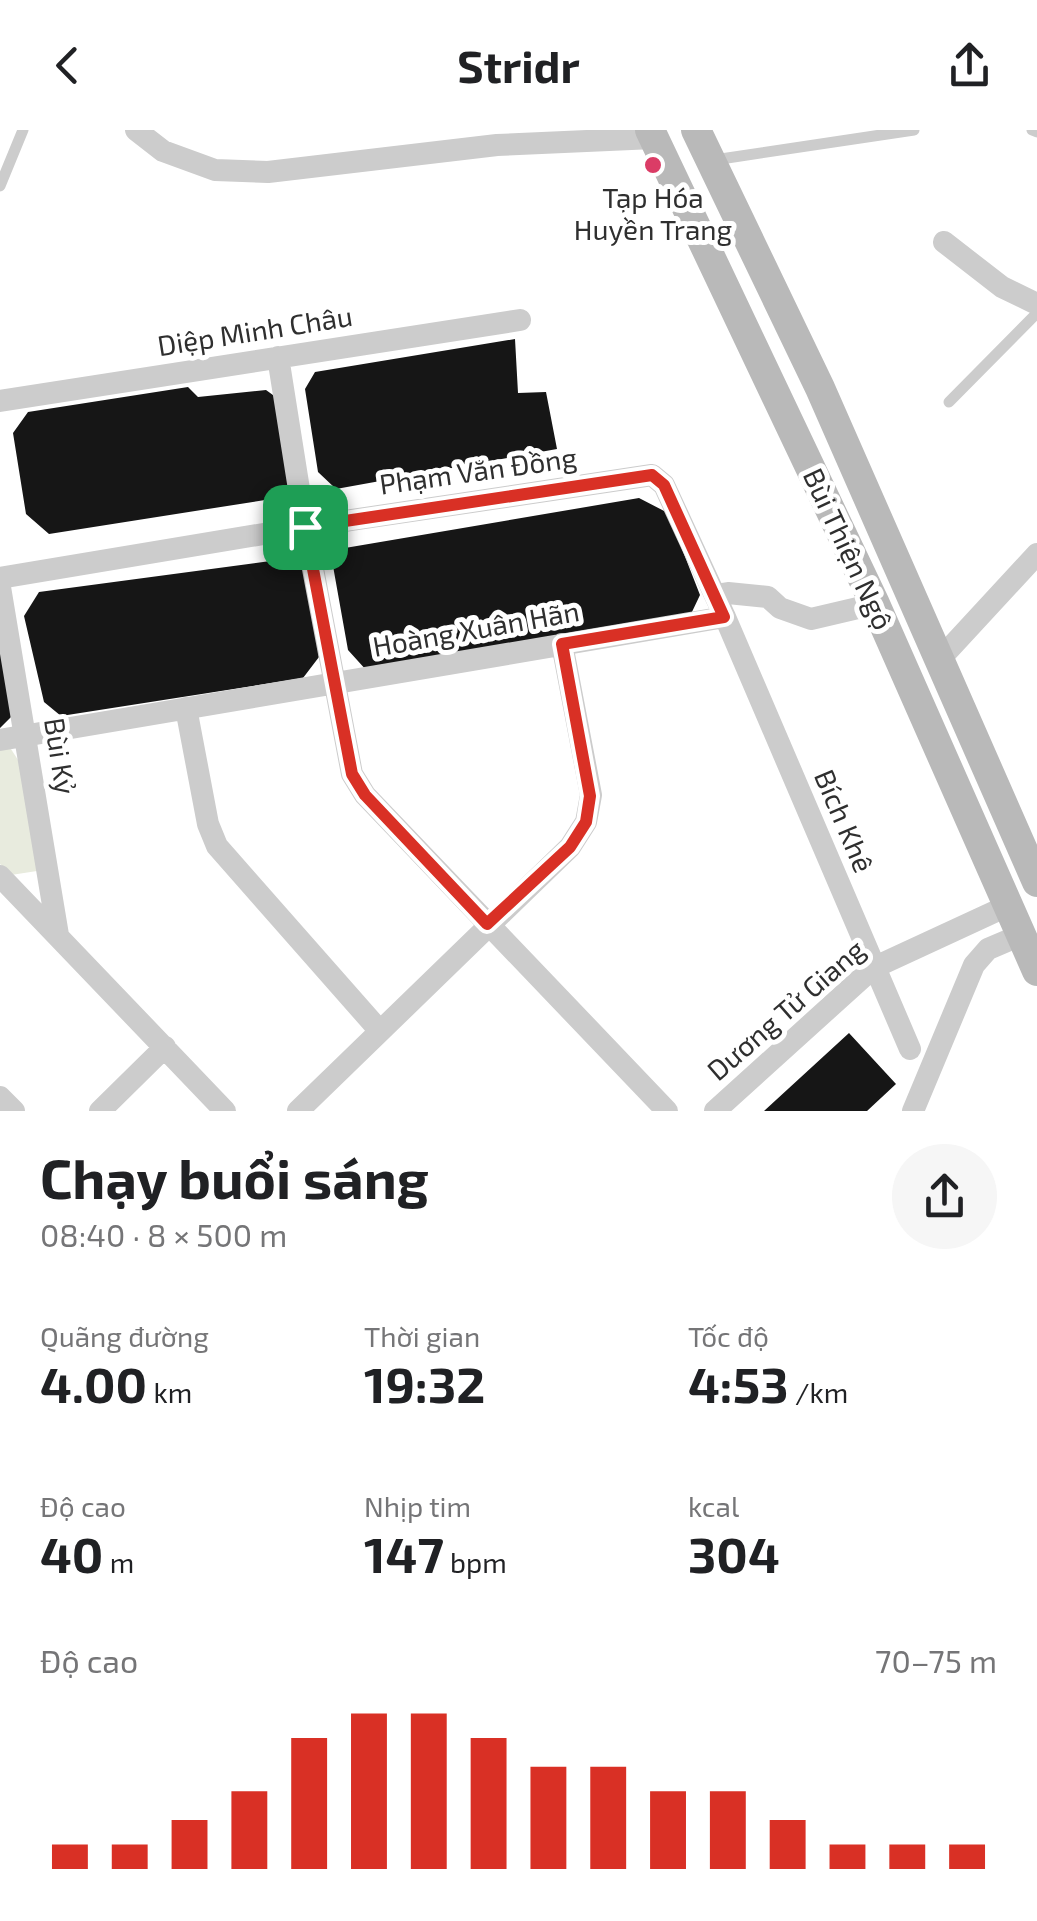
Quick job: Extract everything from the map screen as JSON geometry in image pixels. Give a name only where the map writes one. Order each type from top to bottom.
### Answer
[{"type":"main road","name":"Bùi Thiện Ngộ","points":[[696,130],[708,145],[820,388],[1037,882]]},
{"type":"main road","name":"Bùi Thiện Ngộ","points":[[652,134],[875,604],[1037,971]]},
{"type":"main road","points":[[1006,906],[1037,890]]},
{"type":"street","points":[[136,130],[164,151],[215,170],[268,172],[497,145],[652,134]]},
{"type":"street","points":[[944,242],[1002,287],[1037,304]]},
{"type":"street","name":"Diệp Minh Châu","points":[[0,401],[520,320]]},
{"type":"street","points":[[278,358],[305,527],[352,774],[365,795],[667,1111]]},
{"type":"street","name":"Phạm Văn Đồng","points":[[0,578],[652,475],[664,485],[720,606]]},
{"type":"street","points":[[940,660],[1037,554]]},
{"type":"street","name":"Bùi Kỷ","points":[[0,587],[58,934]]},
{"type":"street","points":[[720,606],[728,593],[768,597],[780,608],[811,618],[875,604]]},
{"type":"street","name":"Hoàng Xuân Hãn","points":[[0,740],[562,644],[720,606]]},
{"type":"street","name":"Bích Khê","points":[[720,606],[910,1049]]},
{"type":"street","points":[[298,1111],[570,847],[586,822],[590,796],[562,644]]},
{"type":"street","points":[[186,708],[208,824],[217,846],[379,1030]]},
{"type":"street","points":[[0,876],[225,1111]]},
{"type":"street","name":"Dương Tử Giang","points":[[715,1111],[873,968],[1006,906]]},
{"type":"street","points":[[913,1111],[974,965],[988,950],[1021,935]]},
{"type":"street","points":[[100,1111],[165,1047]]},
{"type":"street","points":[[0,1097],[14,1111]]},
{"type":"lane","points":[[0,186],[23,130]]},
{"type":"lane","points":[[708,145],[863,140],[914,130]]},
{"type":"lane","points":[[949,402],[1037,313]]},
{"type":"shaded area","points":[[9,746],[20,763],[37,871],[11,875],[0,864],[0,748]]},
{"type":"building","points":[[515,339],[518,393],[546,392],[557,449],[336,489],[318,472],[305,389],[315,372]]},
{"type":"building","points":[[188,387],[198,397],[266,390],[284,403],[297,480],[284,497],[49,534],[26,514],[13,433],[28,412]]},
{"type":"building","points":[[639,498],[668,513],[700,595],[691,614],[367,671],[348,650],[333,566],[345,548]]},
{"type":"building","points":[[285,559],[305,569],[319,657],[303,678],[61,716],[44,702],[24,616],[39,592]]},
{"type":"building","points":[[0,647],[13,715],[0,728]]},
{"type":"building","points":[[849,1033],[896,1084],[867,1111],[764,1111]]},
{"type":"place","name":"Tạp Hóa Huyền Trang","points":[[653,165]]},
{"type":"route","points":[[652,475],[664,485],[724,617],[562,644],[590,796],[586,822],[570,847],[487,924],[365,795],[352,774],[305,527],[652,475]]}]
